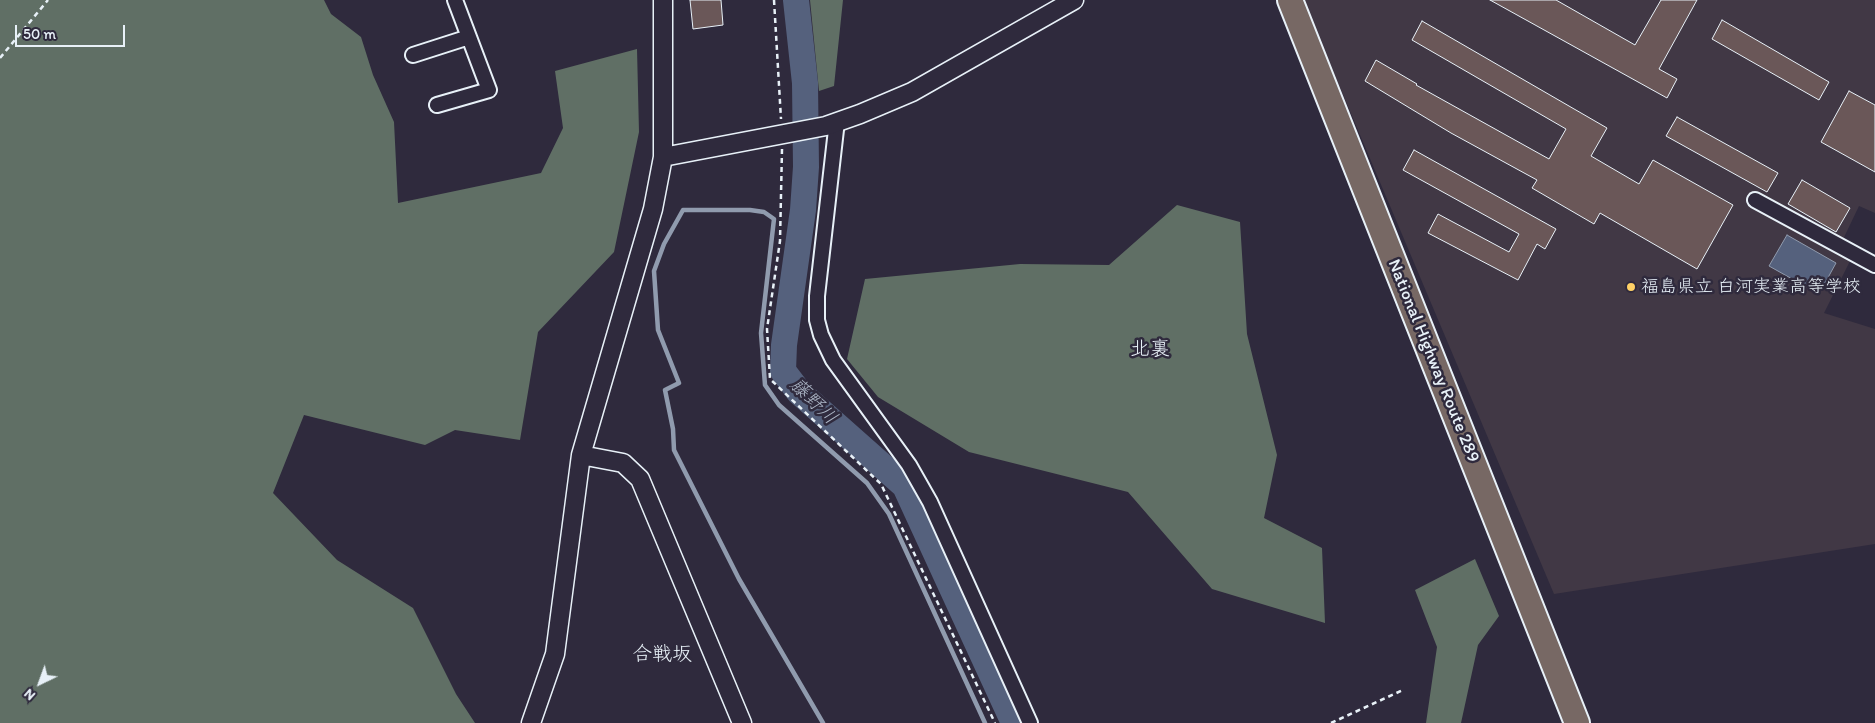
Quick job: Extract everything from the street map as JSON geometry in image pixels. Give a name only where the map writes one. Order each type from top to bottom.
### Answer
[{"type":"highway","name":"National Highway Route 289","points":[[1290,0],[1577,723]]},
{"type":"street","points":[[437,105],[489,90],[455,0]]},
{"type":"street","points":[[531,723],[555,654],[581,455],[653,209],[663,157],[663,0]]},
{"type":"street","points":[[663,157],[790,134],[832,124],[912,92],[1074,0]]},
{"type":"street","points":[[413,56],[469,37]]},
{"type":"street","points":[[832,124],[817,296],[817,320],[821,334],[833,360],[909,465],[930,502],[1030,723]]},
{"type":"street","points":[[1755,200],[1875,265]]},
{"type":"street","points":[[581,455],[623,463],[640,479],[742,723]]},
{"type":"path","points":[[0,58],[48,0]]},
{"type":"path","points":[[1330,723],[1403,690]]},
{"type":"shaded area","name":"福島県立 白河実業高等学校","points":[[1303,0],[1875,0],[1875,213],[1859,206],[1836,254],[1850,261],[1824,313],[1875,329],[1875,544],[1554,594]]},
{"type":"green space","points":[[0,0],[324,0],[331,14],[361,37],[373,75],[394,122],[398,203],[541,173],[563,128],[555,71],[637,49],[639,132],[614,252],[538,332],[520,440],[455,430],[425,445],[304,415],[273,493],[337,560],[413,608],[456,694],[475,723],[0,723]]},
{"type":"green space","points":[[810,0],[843,0],[834,86],[819,91]]},
{"type":"green space","points":[[1177,205],[1240,222],[1247,334],[1277,455],[1264,518],[1322,548],[1325,623],[1212,589],[1128,492],[969,452],[878,397],[847,359],[865,279],[1020,264],[1109,265]]},
{"type":"green space","points":[[1475,559],[1499,616],[1478,645],[1461,723],[1426,723],[1437,647],[1415,590]]},
{"type":"water","points":[[1787,235],[1836,263],[1819,294],[1769,266]]},
{"type":"building","points":[[690,0],[721,0],[723,25],[693,29]]},
{"type":"building","points":[[1490,0],[1556,0],[1635,45],[1661,0],[1697,0],[1659,69],[1677,79],[1667,98]]},
{"type":"building","points":[[1722,20],[1829,82],[1819,100],[1712,39]]},
{"type":"building","points":[[1422,21],[1607,128],[1591,156],[1639,184],[1653,160],[1733,205],[1697,269],[1600,213],[1594,224],[1532,188],[1537,180],[1451,133],[1365,81],[1376,60],[1416,85],[1549,159],[1566,129],[1412,40]]},
{"type":"building","points":[[1849,91],[1875,105],[1875,172],[1821,142]]},
{"type":"building","points":[[1677,117],[1778,173],[1767,192],[1666,136]]},
{"type":"building","points":[[1414,150],[1556,229],[1545,249],[1537,244],[1518,280],[1428,233],[1438,214],[1509,252],[1519,234],[1403,170]]},
{"type":"building","points":[[1802,180],[1850,208],[1836,232],[1788,204]]},
{"type":"waterway","name":"藤野川","points":[[796,0],[805,83],[806,167],[803,210],[784,345],[783,371],[799,392],[905,486],[1014,723]]},
{"type":"waterway","points":[[823,723],[739,579],[674,450],[673,429],[665,390],[679,383],[658,330],[654,271],[664,244],[683,210],[750,210],[764,212],[774,219],[761,333],[765,385],[779,405],[867,483],[889,514],[985,723]]},
{"type":"place","name":"福島県立 白河実業高等学校","points":[[1631,287]]},
{"type":"district","name":"北裏","points":[[1150,350]]},
{"type":"district","name":"合戦坂","points":[[662,655]]}]
